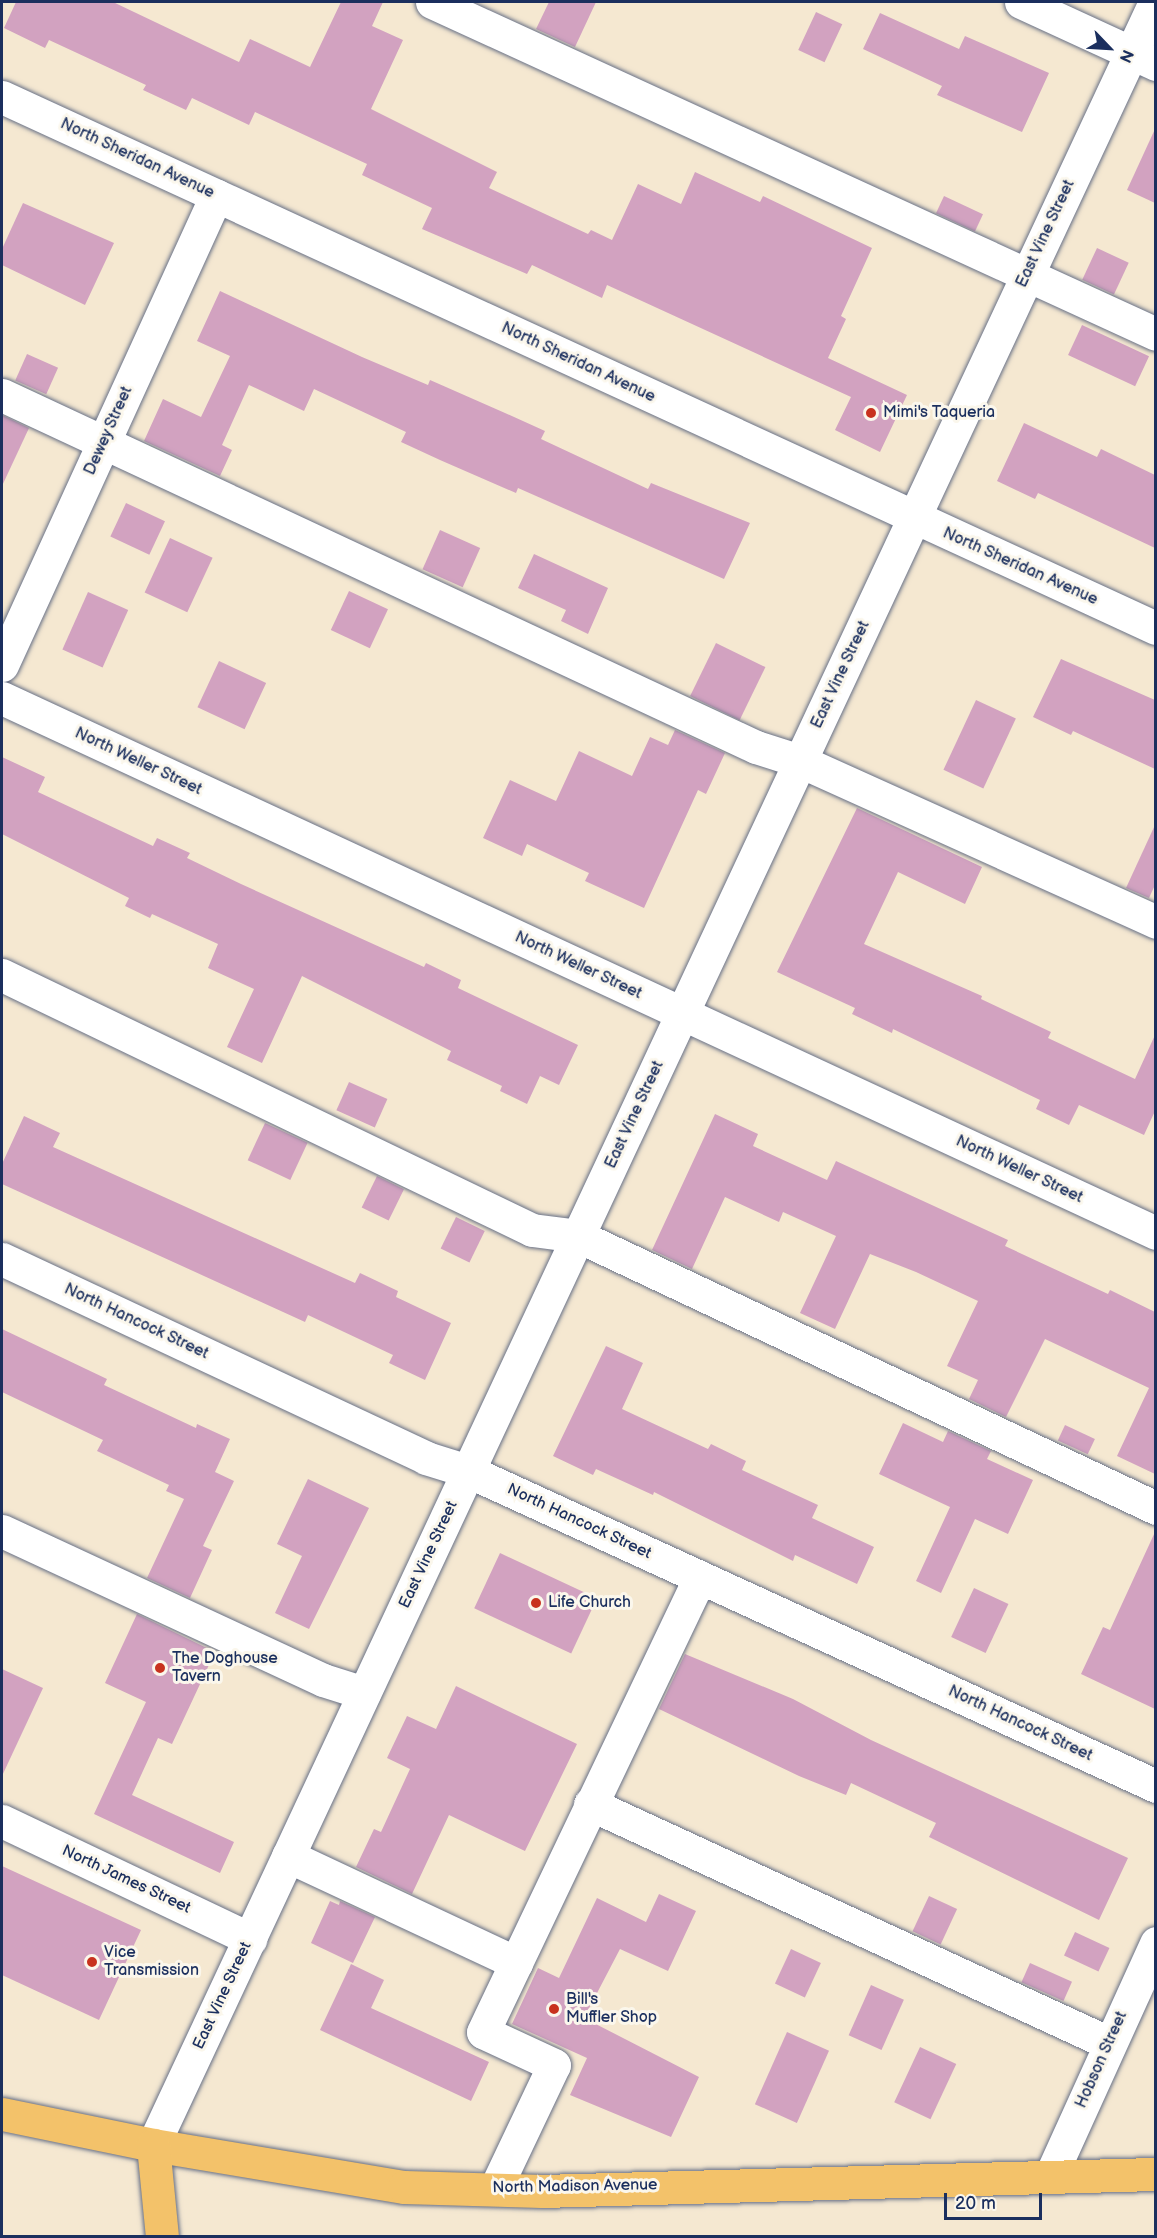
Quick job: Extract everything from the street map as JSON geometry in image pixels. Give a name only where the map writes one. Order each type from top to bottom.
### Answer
[{"type":"main road","name":"North Madison Avenue","points":[[2,2114],[153,2145],[404,2187],[495,2189],[1155,2174]]},
{"type":"main road","points":[[153,2145],[162,2236]]},
{"type":"street","points":[[432,2],[1155,334]]},
{"type":"street","points":[[1021,2],[1143,58]]},
{"type":"street","name":"East Vine Street","points":[[153,2145],[1028,275],[1143,58],[1155,2]]},
{"type":"street","name":"North Sheridan Avenue","points":[[2,97],[1155,628]]},
{"type":"street","name":"Dewey Street","points":[[2,665],[216,196]]},
{"type":"street","points":[[2,395],[756,747],[800,761],[1155,922]]},
{"type":"street","name":"North Weller Street","points":[[2,698],[1155,1233]]},
{"type":"street","points":[[2,975],[532,1230],[578,1236],[1155,1508]]},
{"type":"street","name":"North Hancock Street","points":[[2,1259],[426,1458],[468,1471],[1155,1786]]},
{"type":"street","points":[[2,1531],[323,1680],[364,1693]]},
{"type":"street","points":[[495,2189],[554,2065],[483,2032],[700,1577]]},
{"type":"street","points":[[590,1804],[1109,2043]]},
{"type":"street","name":"North James Street","points":[[2,1821],[250,1939]]},
{"type":"street","points":[[288,1856],[516,1963]]},
{"type":"street","name":"Hobson Street","points":[[1050,2177],[1155,1943]]},
{"type":"building","points":[[16,2],[113,2],[239,62],[250,39],[310,67],[341,2],[383,2],[372,26],[403,40],[371,109],[497,172],[489,188],[588,234],[591,230],[612,240],[638,184],[681,204],[695,172],[760,202],[763,196],[872,248],[841,316],[846,319],[828,358],[907,395],[880,452],[835,430],[851,397],[607,285],[602,298],[532,265],[527,274],[422,229],[432,208],[362,175],[367,164],[255,112],[249,125],[192,98],[186,110],[143,90],[146,85],[49,40],[45,48],[4,28]]},
{"type":"building","points":[[549,2],[596,2],[575,47],[536,29]]},
{"type":"building","points":[[816,12],[842,24],[825,62],[798,50]]},
{"type":"building","points":[[880,13],[959,49],[965,36],[1049,73],[1022,132],[937,95],[942,86],[863,49]]},
{"type":"building","points":[[1155,129],[1155,203],[1127,190]]},
{"type":"building","points":[[944,196],[983,214],[975,231],[936,213]]},
{"type":"building","points":[[23,203],[114,243],[85,305],[2,265],[2,249]]},
{"type":"building","points":[[1097,248],[1129,263],[1114,295],[1082,280]]},
{"type":"building","points":[[220,291],[362,357],[428,385],[430,380],[545,431],[541,439],[648,489],[651,483],[750,523],[724,579],[518,488],[516,493],[401,442],[406,432],[314,389],[304,411],[249,385],[222,445],[232,450],[220,476],[144,441],[163,399],[201,417],[230,356],[197,341]]},
{"type":"building","points":[[1082,325],[1149,356],[1135,386],[1068,355]]},
{"type":"building","points":[[27,354],[58,368],[46,394],[15,380]]},
{"type":"building","points":[[2,415],[29,428],[2,486]]},
{"type":"building","points":[[1024,423],[1097,457],[1101,449],[1155,475],[1155,548],[1038,493],[1035,499],[997,481]]},
{"type":"building","points":[[126,503],[165,521],[149,555],[110,537]]},
{"type":"building","points":[[440,530],[480,548],[463,587],[423,569]]},
{"type":"building","points":[[170,538],[213,558],[187,612],[145,592]]},
{"type":"building","points":[[534,554],[608,588],[588,634],[561,621],[566,610],[518,588]]},
{"type":"building","points":[[349,591],[388,609],[370,648],[331,630]]},
{"type":"building","points":[[88,592],[128,610],[103,667],[62,650]]},
{"type":"building","points":[[716,643],[765,667],[740,720],[690,696]]},
{"type":"building","points":[[1061,659],[1155,700],[1155,769],[1073,731],[1071,735],[1033,717]]},
{"type":"building","points":[[219,661],[266,683],[245,729],[197,707]]},
{"type":"building","points":[[976,700],[1016,719],[983,788],[943,770]]},
{"type":"building","points":[[675,730],[725,753],[706,794],[698,790],[644,908],[585,881],[589,873],[527,844],[522,856],[483,838],[510,780],[556,801],[579,751],[632,776],[650,737],[668,745]]},
{"type":"building","points":[[2,757],[45,777],[38,792],[153,846],[157,838],[190,853],[187,858],[241,884],[424,967],[426,963],[461,980],[458,988],[578,1045],[559,1085],[540,1076],[527,1104],[500,1091],[502,1086],[447,1060],[451,1051],[302,976],[262,1063],[227,1047],[254,989],[208,968],[218,944],[152,914],[150,918],[125,906],[129,898],[2,834]]},
{"type":"building","points":[[857,808],[982,867],[965,904],[898,872],[864,944],[982,996],[981,999],[1051,1032],[1048,1038],[1135,1079],[1155,1035],[1155,1111],[1144,1135],[1079,1105],[1069,1125],[1036,1109],[1040,1100],[893,1029],[892,1033],[852,1014],[855,1008],[777,972]]},
{"type":"building","points":[[1155,825],[1155,885],[1149,898],[1126,888]]},
{"type":"building","points":[[349,1082],[387,1099],[375,1127],[336,1110]]},
{"type":"building","points":[[715,1114],[758,1134],[753,1146],[827,1180],[836,1161],[1008,1240],[1005,1246],[1108,1294],[1110,1290],[1155,1312],[1155,1474],[1117,1456],[1149,1388],[1045,1339],[1006,1417],[969,1399],[978,1380],[947,1366],[978,1301],[916,1272],[870,1254],[835,1329],[800,1313],[836,1236],[783,1212],[779,1222],[725,1197],[692,1269],[652,1250]]},
{"type":"building","points":[[24,1116],[60,1133],[53,1147],[355,1283],[360,1273],[398,1291],[396,1297],[451,1323],[425,1380],[389,1363],[393,1355],[308,1315],[305,1322],[2,1184],[2,1164]]},
{"type":"building","points":[[265,1123],[308,1143],[290,1180],[248,1160]]},
{"type":"building","points":[[377,1176],[404,1189],[389,1221],[362,1207]]},
{"type":"building","points":[[456,1217],[485,1231],[469,1262],[441,1248]]},
{"type":"building","points":[[2,1329],[107,1379],[104,1385],[196,1428],[197,1424],[230,1439],[215,1472],[234,1481],[203,1546],[212,1550],[190,1598],[147,1578],[184,1499],[166,1491],[169,1485],[97,1451],[103,1440],[2,1392]]},
{"type":"building","points":[[606,1346],[643,1363],[622,1409],[708,1449],[711,1444],[746,1461],[742,1470],[818,1505],[812,1518],[874,1547],[857,1584],[795,1555],[793,1561],[654,1492],[653,1495],[596,1469],[593,1475],[553,1456]]},
{"type":"building","points":[[903,1423],[943,1442],[948,1431],[991,1451],[987,1459],[1033,1480],[1008,1534],[975,1519],[941,1593],[916,1581],[950,1507],[879,1474]]},
{"type":"building","points":[[1065,1425],[1095,1439],[1088,1454],[1058,1440]]},
{"type":"building","points":[[308,1479],[369,1508],[309,1629],[275,1613],[302,1556],[277,1544]]},
{"type":"building","points":[[1155,1532],[1155,1709],[1081,1674],[1103,1627],[1110,1630]]},
{"type":"building","name":"Life Church","points":[[500,1553],[597,1598],[571,1654],[474,1608]]},
{"type":"building","points":[[974,1588],[1008,1604],[986,1653],[951,1637]]},
{"type":"building","points":[[137,1614],[215,1652],[172,1744],[158,1738],[132,1795],[234,1842],[220,1873],[94,1814],[146,1702],[105,1683]]},
{"type":"building","points":[[685,1654],[793,1699],[871,1740],[1128,1858],[1099,1920],[929,1837],[936,1823],[851,1783],[846,1795],[799,1776],[659,1709]]},
{"type":"building","points":[[2,1669],[43,1688],[2,1776]]},
{"type":"building","points":[[456,1686],[577,1744],[525,1851],[449,1815],[412,1894],[356,1867],[374,1829],[381,1832],[410,1769],[387,1758],[407,1716],[436,1729]]},
{"type":"building","points":[[2,1866],[141,1930],[99,2020],[2,1975]]},
{"type":"building","points":[[659,1894],[696,1911],[668,1971],[620,1949],[584,2018],[699,2077],[671,2137],[570,2095],[587,2058],[512,2024],[538,1968],[559,1978],[597,1898],[646,1922]]},
{"type":"building","points":[[929,1896],[957,1909],[941,1944],[913,1931]]},
{"type":"building","points":[[330,1901],[339,1905],[340,1901],[375,1917],[353,1963],[311,1943]]},
{"type":"building","points":[[1075,1932],[1109,1948],[1098,1972],[1064,1956]]},
{"type":"building","points":[[791,1949],[821,1963],[805,1997],[775,1983]]},
{"type":"building","points":[[1030,1963],[1072,1982],[1063,2001],[1021,1982]]},
{"type":"building","points":[[351,1964],[384,1980],[371,2008],[489,2062],[471,2101],[320,2030]]},
{"type":"building","points":[[871,1985],[904,2000],[882,2050],[849,2035]]},
{"type":"building","points":[[787,2032],[829,2051],[797,2123],[755,2104]]},
{"type":"building","points":[[920,2047],[956,2064],[930,2119],[894,2102]]},
{"type":"place","name":"Mimi's Taqueria","points":[[871,413]]},
{"type":"place","name":"Life Church","points":[[536,1603]]},
{"type":"place","name":"The Doghouse Tavern","points":[[160,1668]]},
{"type":"place","name":"Vice Transmission","points":[[92,1962]]},
{"type":"place","name":"Bill's Muffler Shop","points":[[554,2009]]}]
